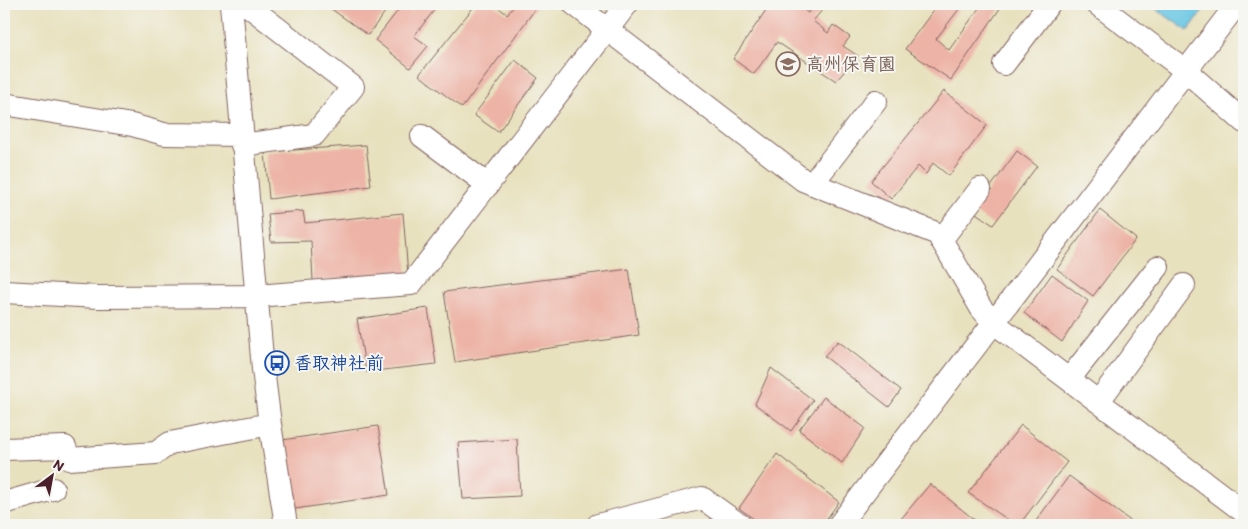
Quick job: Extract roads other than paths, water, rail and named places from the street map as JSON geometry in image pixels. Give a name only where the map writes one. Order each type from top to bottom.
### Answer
[{"type":"street","points":[[231,4],[256,296],[270,424],[286,525]]},
{"type":"street","points":[[4,104],[132,125],[164,134],[242,140],[314,135],[353,87],[246,4]]},
{"type":"street","points":[[574,4],[803,180],[938,234],[981,308],[993,322],[1070,378],[1244,512]]},
{"type":"street","points":[[4,292],[99,297],[256,296],[410,284],[627,4]]},
{"type":"street","points":[[1004,64],[1049,4]]},
{"type":"street","points":[[1097,4],[1186,71],[1244,122]]},
{"type":"street","points":[[839,525],[1237,4]]},
{"type":"street","points":[[812,184],[876,101]]},
{"type":"street","points":[[422,136],[488,185]]},
{"type":"street","points":[[942,240],[980,189]]},
{"type":"street","points":[[1070,378],[1158,267]]},
{"type":"street","points":[[1099,401],[1184,285]]},
{"type":"street","points":[[4,449],[65,447],[69,459],[156,453],[170,443],[270,424]]},
{"type":"street","points":[[4,502],[53,489]]},
{"type":"street","points":[[598,525],[702,498],[740,525]]},
{"type":"water","points":[[1155,4],[1208,4],[1188,31],[1153,7]]},
{"type":"place","name":"高州保育園","points":[[788,64]]},
{"type":"place","name":"香取神社前","points":[[277,363]]}]
